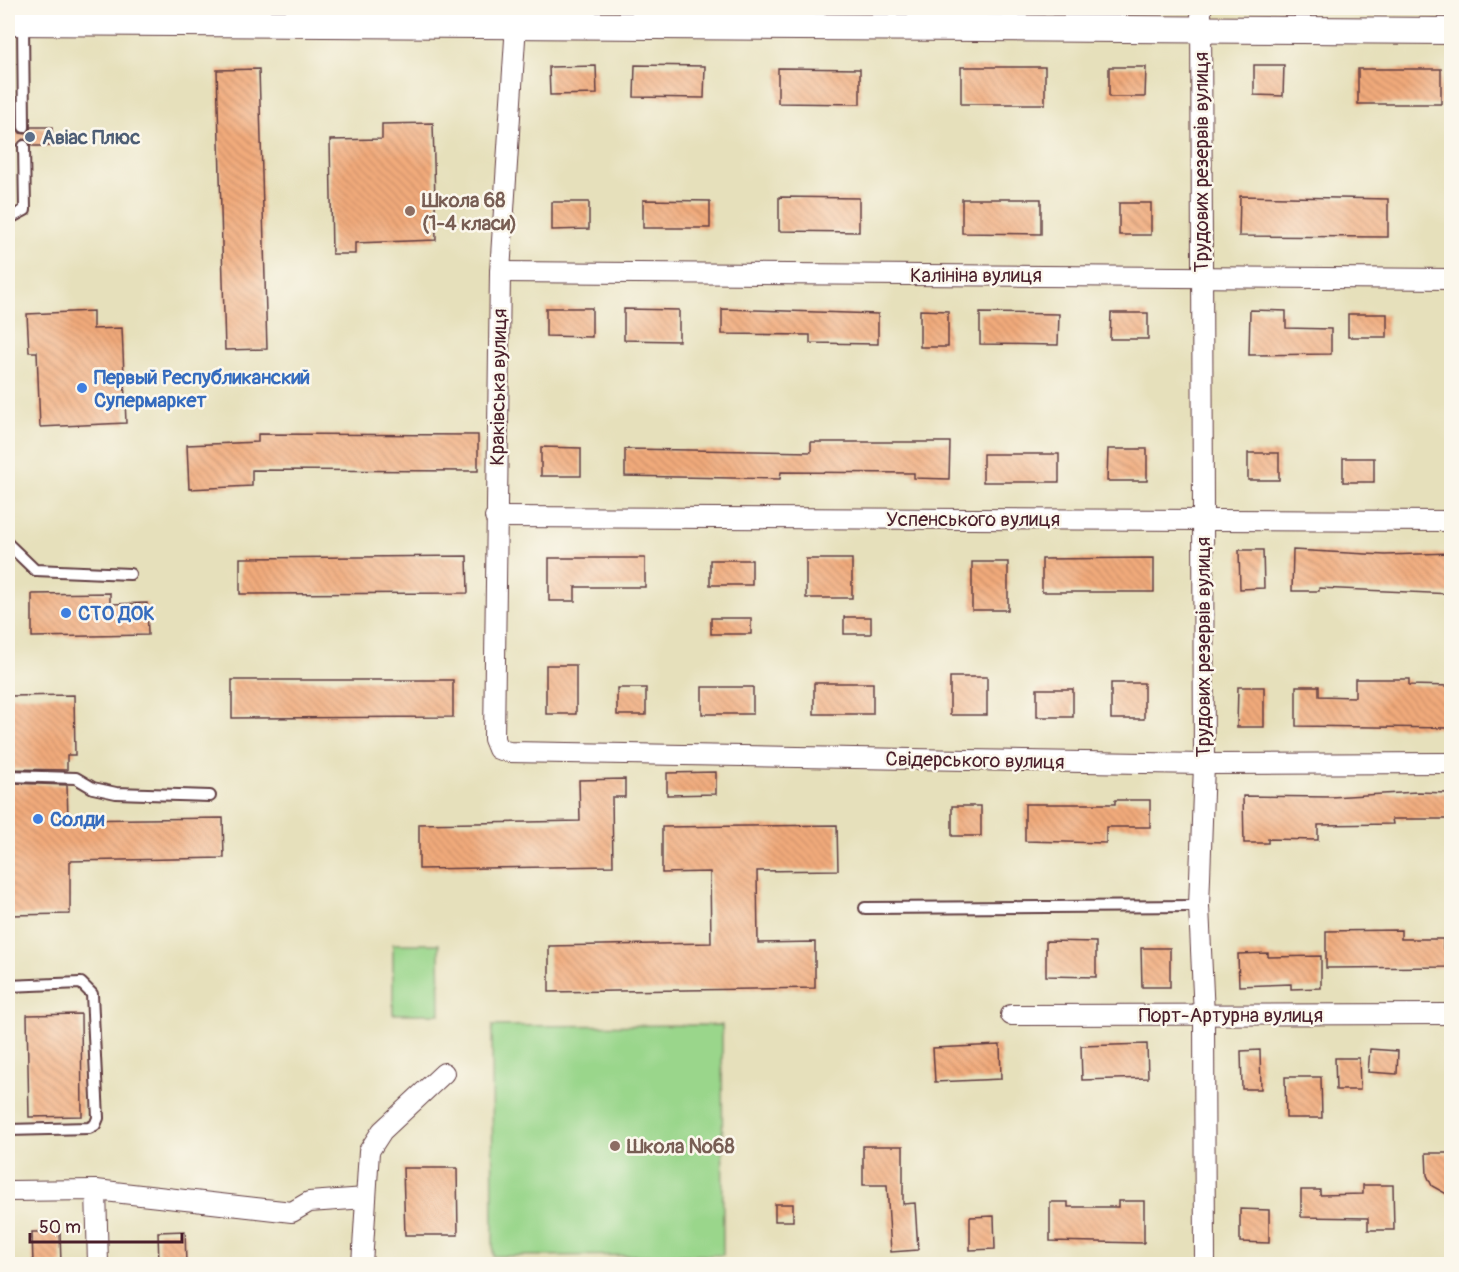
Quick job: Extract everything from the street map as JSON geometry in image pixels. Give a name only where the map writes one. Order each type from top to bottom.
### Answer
[{"type":"street","points":[[15,22],[300,15],[1201,19],[1452,31]]},
{"type":"street","name":"Краківська вулиця","points":[[498,749],[494,739],[495,517],[500,272],[516,16]]},
{"type":"street","name":"Трудових резервів вулиця","points":[[1201,19],[1200,277],[1204,764],[1199,906],[1204,1016],[1205,1264]]},
{"type":"street","name":"Калініна вулиця","points":[[500,272],[1452,279]]},
{"type":"street","name":"Успенського вулиця","points":[[495,517],[1452,521]]},
{"type":"street","name":"Свідерського вулиця","points":[[498,749],[1204,764],[1452,763]]},
{"type":"street","name":"Порт-Артурна вулиця","points":[[1011,1015],[1452,1014]]},
{"type":"street","points":[[362,1264],[369,1151],[382,1131],[444,1073]]},
{"type":"street","points":[[8,1191],[96,1190],[292,1212],[309,1202],[366,1198]]},
{"type":"street","points":[[96,1190],[99,1264]]},
{"type":"lane","points":[[15,22],[24,127]]},
{"type":"lane","points":[[8,219],[25,210],[24,146]]},
{"type":"lane","points":[[8,544],[35,570],[130,574]]},
{"type":"lane","points":[[8,776],[76,778],[93,788],[116,793],[210,796]]},
{"type":"lane","points":[[865,908],[1199,906]]},
{"type":"lane","points":[[8,986],[81,983],[92,994],[98,1118],[95,1125],[88,1128],[8,1130]]},
{"type":"green space","points":[[393,944],[439,944],[440,1014],[393,1014]]},
{"type":"green space","points":[[722,1025],[723,1255],[493,1256],[492,1026]]},
{"type":"building","points":[[635,65],[705,66],[704,98],[634,97]]},
{"type":"building","points":[[1254,65],[1284,65],[1283,96],[1254,95]]},
{"type":"building","points":[[596,66],[597,94],[550,95],[549,67]]},
{"type":"building","points":[[961,67],[1045,67],[1045,104],[961,104]]},
{"type":"building","points":[[1109,67],[1146,67],[1145,97],[1109,97]]},
{"type":"building","points":[[778,68],[860,69],[860,104],[778,103]]},
{"type":"building","points":[[259,69],[267,349],[225,350],[217,70]]},
{"type":"building","points":[[1358,69],[1441,69],[1441,104],[1358,104]]},
{"type":"building","name":"Школа 68 (1-4 класи)","points":[[433,123],[436,240],[355,243],[355,254],[332,254],[330,140],[382,139],[382,124]]},
{"type":"building","name":"Авіас Плюс","points":[[31,127],[52,127],[52,146],[32,146],[28,140],[23,139],[16,146],[8,147],[8,128],[17,128],[20,133],[25,134]]},
{"type":"building","points":[[1240,196],[1388,199],[1388,237],[1239,236]]},
{"type":"building","points":[[779,197],[859,198],[859,232],[779,231]]},
{"type":"building","points":[[962,199],[1041,199],[1041,234],[962,233]]},
{"type":"building","points":[[643,200],[710,201],[710,228],[643,228]]},
{"type":"building","points":[[552,202],[589,202],[589,229],[552,230]]},
{"type":"building","points":[[1119,203],[1151,203],[1151,235],[1119,235]]},
{"type":"building","points":[[546,308],[592,308],[592,337],[546,336]]},
{"type":"building","points":[[624,309],[679,310],[679,341],[624,340]]},
{"type":"building","points":[[722,309],[878,314],[878,344],[810,343],[810,335],[722,334]]},
{"type":"building","points":[[920,310],[948,311],[948,347],[920,347]]},
{"type":"building","points":[[1250,310],[1286,311],[1286,328],[1331,329],[1331,354],[1249,355]]},
{"type":"building","name":"Первый Республиканский Супермаркет","points":[[93,311],[93,329],[122,328],[126,423],[40,427],[37,352],[29,352],[27,314]]},
{"type":"building","points":[[980,313],[1059,314],[1058,345],[980,344]]},
{"type":"building","points":[[1111,313],[1148,313],[1148,339],[1110,339]]},
{"type":"building","points":[[1348,314],[1387,314],[1387,337],[1348,337]]},
{"type":"building","points":[[258,434],[478,435],[478,471],[252,470],[252,486],[189,489],[187,445],[258,442]]},
{"type":"building","points":[[811,442],[950,442],[949,479],[914,478],[914,473],[781,472],[780,479],[625,476],[625,449],[811,452]]},
{"type":"building","points":[[541,447],[581,448],[581,476],[541,476]]},
{"type":"building","points":[[1108,449],[1147,449],[1147,481],[1107,481]]},
{"type":"building","points":[[1248,453],[1279,453],[1279,480],[1248,480]]},
{"type":"building","points":[[983,454],[1059,454],[1059,482],[983,482]]},
{"type":"building","points":[[1343,458],[1374,458],[1374,482],[1343,482]]},
{"type":"building","points":[[1239,550],[1263,550],[1264,588],[1240,589]]},
{"type":"building","points":[[1293,550],[1385,555],[1452,553],[1452,594],[1319,588],[1319,591],[1292,591]]},
{"type":"building","points":[[467,556],[468,593],[240,594],[240,558]]},
{"type":"building","points":[[549,558],[645,558],[645,587],[575,587],[575,601],[549,601]]},
{"type":"building","points":[[1154,558],[1154,592],[1042,592],[1042,559]]},
{"type":"building","points":[[806,559],[852,559],[852,598],[806,598]]},
{"type":"building","points":[[710,560],[752,560],[752,585],[710,585]]},
{"type":"building","points":[[972,562],[1008,562],[1008,610],[972,610]]},
{"type":"building","points":[[110,593],[110,604],[147,603],[148,635],[32,637],[32,594]]},
{"type":"building","points":[[844,617],[871,617],[871,634],[844,634]]},
{"type":"building","points":[[711,618],[751,618],[751,634],[711,634]]},
{"type":"building","points":[[546,665],[576,665],[576,714],[546,714]]},
{"type":"building","points":[[950,677],[987,677],[987,715],[950,715]]},
{"type":"building","points":[[1355,679],[1409,679],[1409,685],[1452,686],[1451,728],[1296,726],[1296,686],[1319,686],[1319,696],[1355,697]]},
{"type":"building","points":[[232,680],[453,680],[453,717],[232,718]]},
{"type":"building","points":[[814,683],[873,683],[873,714],[814,714]]},
{"type":"building","points":[[1111,683],[1144,683],[1144,719],[1111,719]]},
{"type":"building","points":[[702,687],[753,687],[753,714],[702,714]]},
{"type":"building","points":[[1238,687],[1264,687],[1264,727],[1237,727]]},
{"type":"building","points":[[617,688],[646,688],[646,715],[617,715]]},
{"type":"building","points":[[1037,689],[1073,689],[1073,717],[1037,717]]},
{"type":"building","points":[[74,695],[75,755],[67,755],[67,770],[11,769],[10,696]]},
{"type":"building","points":[[716,772],[716,794],[667,795],[667,773]]},
{"type":"building","points":[[625,779],[625,797],[612,797],[613,866],[419,869],[419,824],[580,821],[579,780]]},
{"type":"building","points":[[8,783],[67,785],[68,820],[223,818],[224,858],[70,861],[70,914],[8,915]]},
{"type":"building","points":[[1417,792],[1447,793],[1447,819],[1392,819],[1393,824],[1318,825],[1318,840],[1268,839],[1268,843],[1244,843],[1243,796],[1331,797]]},
{"type":"building","points":[[1115,800],[1150,800],[1150,827],[1106,827],[1106,843],[1025,841],[1025,804],[1115,804]]},
{"type":"building","points":[[952,806],[981,806],[981,836],[952,836]]},
{"type":"building","points":[[837,825],[838,870],[757,871],[758,943],[815,942],[815,988],[549,992],[549,946],[711,943],[710,872],[662,873],[662,827]]},
{"type":"building","points":[[1401,930],[1401,939],[1443,939],[1443,949],[1452,949],[1452,967],[1326,968],[1326,931]]},
{"type":"building","points":[[1046,941],[1096,942],[1096,977],[1046,976]]},
{"type":"building","points":[[1141,948],[1170,948],[1170,987],[1142,987]]},
{"type":"building","points":[[1268,953],[1268,957],[1321,956],[1321,988],[1291,989],[1291,984],[1239,986],[1238,954]]},
{"type":"building","points":[[81,1014],[82,1116],[29,1117],[27,1015]]},
{"type":"building","points":[[1147,1044],[1148,1078],[1082,1080],[1081,1046]]},
{"type":"building","points":[[1000,1045],[1001,1079],[935,1082],[933,1048]]},
{"type":"building","points":[[1370,1049],[1398,1051],[1397,1074],[1368,1072]]},
{"type":"building","points":[[1260,1050],[1261,1089],[1242,1089],[1241,1051]]},
{"type":"building","points":[[1335,1058],[1359,1058],[1360,1090],[1336,1090]]},
{"type":"building","points":[[1285,1077],[1321,1077],[1322,1118],[1286,1118]]},
{"type":"building","points":[[863,1146],[903,1146],[903,1204],[915,1203],[918,1250],[891,1252],[887,1185],[863,1185]]},
{"type":"building","points":[[1426,1153],[1452,1153],[1452,1197],[1432,1186],[1427,1175]]},
{"type":"building","points":[[403,1168],[457,1168],[458,1235],[405,1235]]},
{"type":"building","points":[[1363,1185],[1393,1185],[1394,1230],[1368,1230],[1368,1218],[1301,1217],[1301,1190],[1320,1190],[1320,1195],[1363,1194]]},
{"type":"building","points":[[1118,1201],[1144,1201],[1144,1243],[1050,1241],[1050,1202],[1068,1202],[1068,1207],[1118,1207]]},
{"type":"building","points":[[775,1204],[793,1204],[793,1221],[775,1221]]},
{"type":"building","points":[[1240,1209],[1269,1210],[1269,1243],[1240,1242]]},
{"type":"building","points":[[994,1216],[995,1249],[970,1250],[970,1217]]},
{"type":"building","points":[[185,1231],[186,1264],[159,1264],[158,1232]]},
{"type":"building","points":[[32,1232],[60,1232],[61,1264],[33,1264]]},
{"type":"place","name":"Авіас Плюс","points":[[30,137]]},
{"type":"place","name":"Школа 68 (1-4 класи)","points":[[410,211]]},
{"type":"place","name":"Первый Республиканский Супермаркет","points":[[82,388]]},
{"type":"place","name":"СТО ДОК","points":[[66,613]]},
{"type":"place","name":"Солди","points":[[38,819]]},
{"type":"place","name":"Школа №68","points":[[615,1146]]}]
